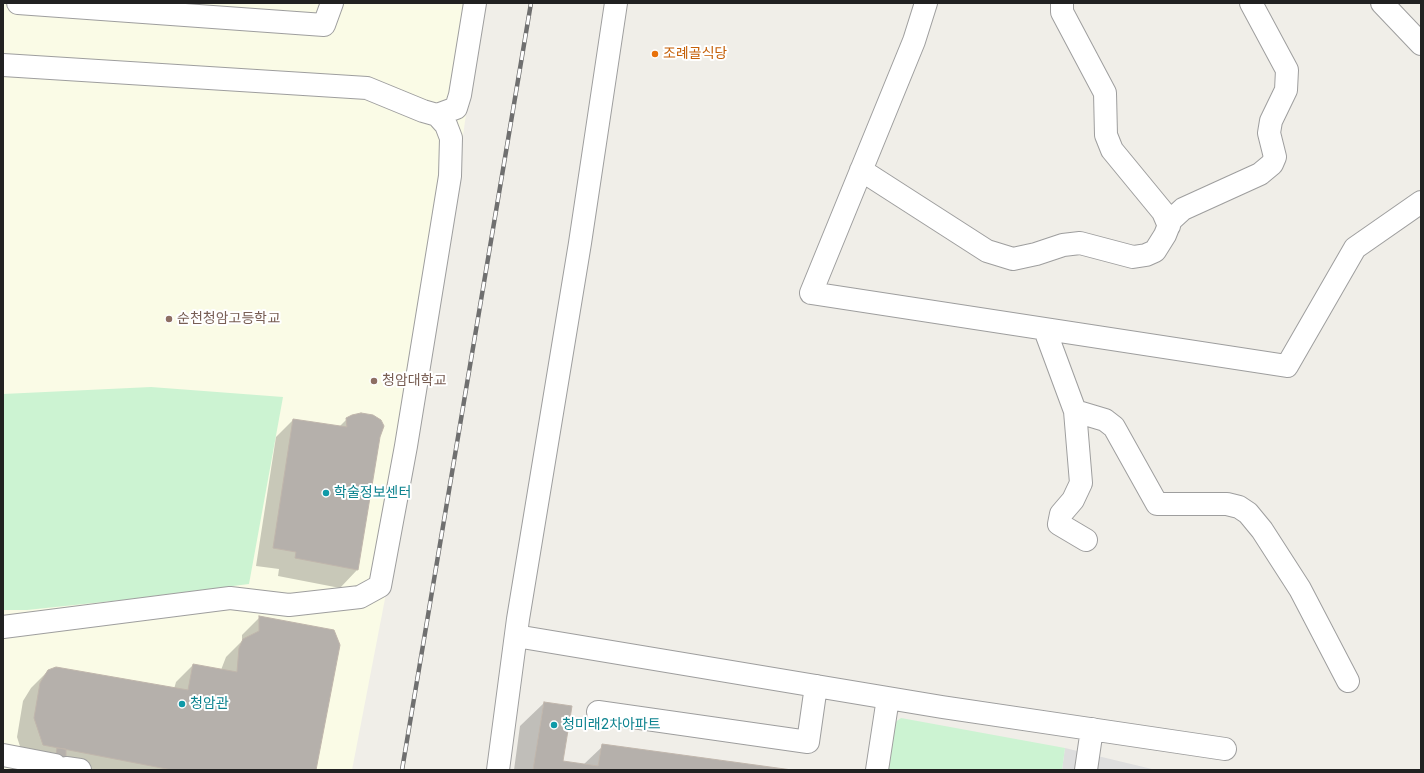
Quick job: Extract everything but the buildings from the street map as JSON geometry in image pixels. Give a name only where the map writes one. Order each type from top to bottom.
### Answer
[{"type":"street","points":[[18,3],[324,25],[332,3]]},
{"type":"street","points":[[437,115],[456,108],[460,95],[476,3]]},
{"type":"street","points":[[498,770],[516,636],[580,243],[616,3]]},
{"type":"street","points":[[926,3],[914,41],[811,293],[1287,366],[1355,248],[1421,202]]},
{"type":"street","points":[[1062,3],[1062,12],[1105,93],[1106,135],[1112,150],[1163,212],[1169,226]]},
{"type":"street","points":[[861,170],[987,251],[1013,258],[1036,254],[1063,245],[1080,243],[1133,257],[1146,255],[1155,251],[1171,220],[1183,209],[1260,174],[1272,164],[1275,157],[1269,133],[1272,121],[1286,90],[1287,70],[1251,3]]},
{"type":"street","points":[[1382,3],[1421,44]]},
{"type":"street","points":[[3,65],[366,88],[423,111],[437,115],[446,125],[451,138],[450,176],[406,446],[380,586],[360,598],[305,604],[289,605],[230,598],[32,625],[3,627]]},
{"type":"street","points":[[1046,330],[1075,411],[1081,483],[1073,500],[1061,514],[1059,524],[1086,540]]},
{"type":"street","points":[[1075,411],[1105,420],[1114,428],[1157,504],[1227,504],[1239,507],[1248,513],[1262,530],[1300,589],[1348,681]]},
{"type":"street","points":[[516,636],[888,698],[1225,749]]},
{"type":"street","points":[[598,712],[808,742],[816,686]]},
{"type":"street","points":[[877,770],[888,698]]},
{"type":"street","points":[[1086,770],[1092,729]]},
{"type":"street","points":[[3,755],[67,768]]},
{"type":"shaded area","points":[[3,3],[482,3],[430,365],[352,770],[3,770]]},
{"type":"shaded area","points":[[1065,748],[1106,758],[1156,770],[1062,770]]},
{"type":"green space","points":[[151,387],[283,397],[249,584],[122,600],[27,610],[3,610],[3,394]]},
{"type":"green space","points":[[901,718],[1065,748],[1062,770],[877,770],[883,731]]},
{"type":"railway","points":[[402,770],[531,3]]},
{"type":"place","name":"조례골식당","points":[[655,54]]},
{"type":"place","name":"순천청암고등학교","points":[[169,319]]},
{"type":"place","name":"청암대학교","points":[[374,381]]},
{"type":"place","name":"학술정보센터","points":[[326,493]]},
{"type":"place","name":"청암관","points":[[182,704]]},
{"type":"place","name":"청미래2차아파트","points":[[554,725]]}]
